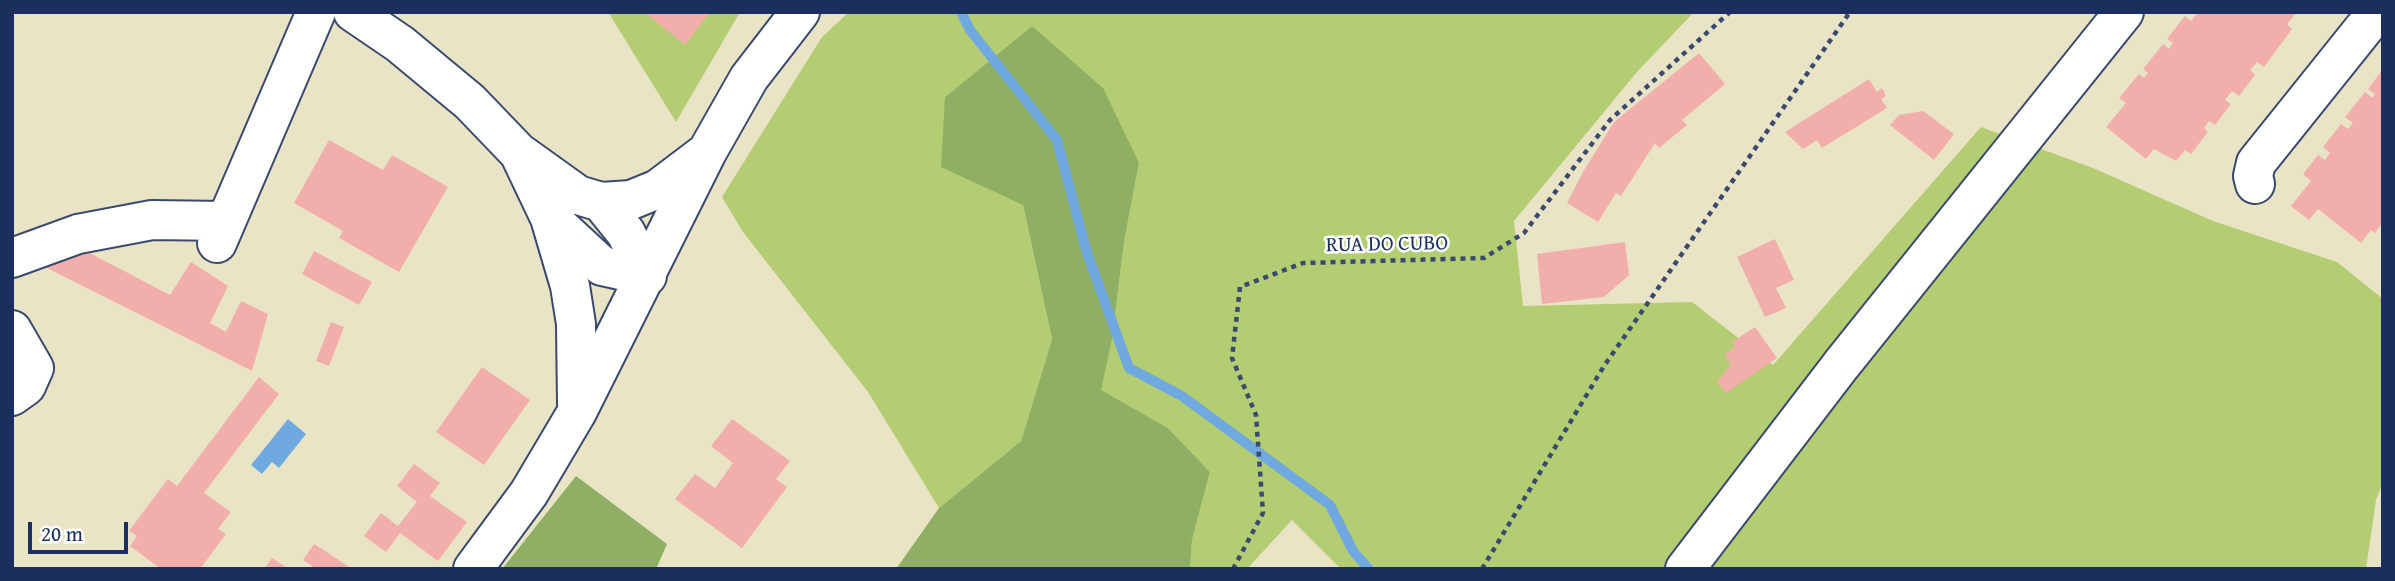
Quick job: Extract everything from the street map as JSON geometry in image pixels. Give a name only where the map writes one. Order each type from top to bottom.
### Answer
[{"type":"street","points":[[12,258],[78,234],[152,220],[221,232],[316,12]]},
{"type":"street","points":[[353,12],[400,44],[470,102],[518,152],[579,195],[601,202],[631,200],[658,189],[707,152]]},
{"type":"street","points":[[473,569],[529,493],[577,412],[707,152],[749,78],[800,12]]},
{"type":"street","points":[[1685,569],[1841,365],[2124,12]]},
{"type":"street","points":[[2255,184],[2253,176],[2256,163],[2377,12]]},
{"type":"street","points":[[518,152],[550,218],[570,286],[576,324],[577,412]]},
{"type":"street","points":[[601,202],[626,233],[647,276]]},
{"type":"street","points":[[550,218],[602,266],[647,276]]},
{"type":"street","points":[[12,330],[34,368],[26,386],[12,396]]},
{"type":"path","name":"RUA DO CUBO","points":[[1233,569],[1263,513],[1256,415],[1232,358],[1240,287],[1303,262],[1484,258],[1524,233],[1610,120],[1730,12]]},
{"type":"path","points":[[1482,569],[1604,366],[1850,12]]},
{"type":"green space","points":[[608,12],[740,12],[676,122]]},
{"type":"green space","points":[[849,12],[1694,12],[1637,72],[1514,221],[1523,306],[1692,302],[1773,365],[1981,127],[2093,168],[2213,221],[2337,262],[2383,299],[2383,482],[2376,500],[2366,569],[1341,569],[1292,520],[1247,569],[1190,569],[1192,540],[1210,472],[1168,428],[1100,390],[1112,338],[1124,242],[1139,163],[1032,26],[945,97],[1023,205],[1052,339],[1021,441],[939,508],[868,392],[743,232],[722,197],[822,37]]},
{"type":"green space","points":[[1032,26],[1103,88],[1139,163],[1124,242],[1112,339],[1101,390],[1168,428],[1210,472],[1192,540],[1190,569],[896,569],[939,508],[1021,441],[1052,339],[1023,205],[941,167],[945,97]]},
{"type":"green space","points":[[576,476],[667,544],[656,569],[502,569]]},
{"type":"water","points":[[288,419],[306,434],[279,468],[272,462],[262,474],[251,465]]},
{"type":"building","points":[[644,12],[710,12],[685,45]]},
{"type":"building","points":[[2198,12],[2297,12],[2287,24],[2292,29],[2264,67],[2257,62],[2250,70],[2255,75],[2239,96],[2232,91],[2225,100],[2231,104],[2215,125],[2209,121],[2204,128],[2208,132],[2191,154],[2185,150],[2176,161],[2154,149],[2146,159],[2106,127],[2126,103],[2119,98],[2139,74],[2144,78],[2148,73],[2143,69],[2163,44],[2169,49],[2173,43],[2167,39],[2185,16],[2191,21]]},
{"type":"building","points":[[1699,53],[1725,84],[1682,120],[1687,125],[1659,148],[1655,143],[1621,196],[1616,193],[1598,222],[1567,203],[1614,122]]},
{"type":"building","points":[[2383,69],[2383,222],[2375,233],[2371,230],[2361,243],[2318,209],[2309,220],[2291,206],[2311,181],[2303,174],[2318,155],[2325,160],[2330,153],[2323,147],[2341,124],[2348,129],[2353,123],[2345,117],[2365,92],[2372,98],[2375,94],[2368,89]]},
{"type":"building","points":[[1869,79],[1877,92],[1882,88],[1886,96],[1881,99],[1887,108],[1822,148],[1817,140],[1803,149],[1785,132]]},
{"type":"building","points":[[1923,111],[1954,134],[1934,160],[1890,125],[1899,115]]},
{"type":"building","points":[[329,140],[383,170],[392,155],[448,187],[399,272],[339,238],[343,231],[294,203]]},
{"type":"building","points":[[1775,239],[1794,280],[1776,288],[1786,308],[1765,317],[1737,257]]},
{"type":"building","points":[[1625,242],[1629,275],[1604,297],[1542,304],[1537,254]]},
{"type":"building","points":[[82,249],[170,295],[191,262],[228,286],[210,323],[226,332],[241,301],[268,314],[252,371],[45,267]]},
{"type":"building","points":[[314,251],[372,282],[359,305],[302,274]]},
{"type":"building","points":[[331,322],[344,327],[329,366],[316,361]]},
{"type":"building","points":[[1755,327],[1777,358],[1726,393],[1717,382],[1731,364],[1724,355],[1735,347],[1732,342]]},
{"type":"building","points":[[482,367],[530,400],[484,465],[436,432]]},
{"type":"building","points":[[259,377],[279,394],[204,493],[231,512],[218,529],[226,534],[200,569],[161,569],[130,546],[137,536],[129,531],[168,479],[177,486]]},
{"type":"building","points":[[732,419],[790,461],[776,479],[787,487],[742,548],[675,499],[695,474],[715,488],[733,463],[711,446]]},
{"type":"building","points":[[414,464],[440,483],[430,496],[467,522],[438,561],[400,533],[386,552],[364,536],[381,513],[398,526],[417,502],[397,486]]},
{"type":"building","points":[[314,544],[352,569],[310,569],[312,566],[303,560]]},
{"type":"building","points":[[272,558],[289,569],[264,569]]},
{"type":"waterway","points":[[961,12],[970,30],[1057,140],[1087,253],[1129,368],[1182,396],[1330,505],[1353,551],[1369,569]]}]
